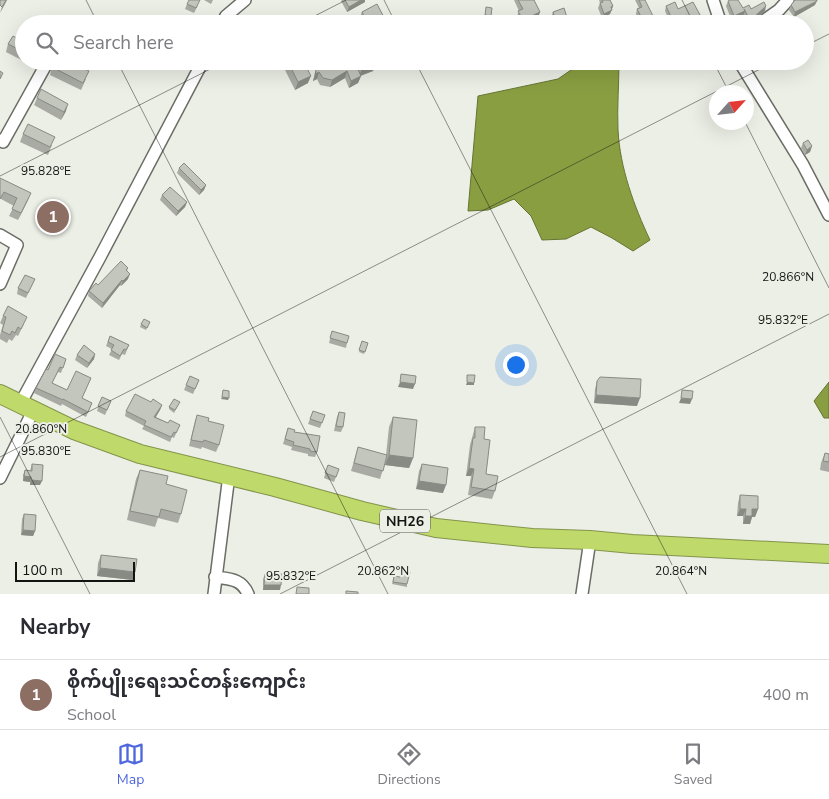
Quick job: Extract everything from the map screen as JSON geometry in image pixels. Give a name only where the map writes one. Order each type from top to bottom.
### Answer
[{"type":"highway","name":"NH26","points":[[0,394],[74,430],[118,447],[362,511],[436,528],[532,538],[829,554]]},
{"type":"street","points":[[227,15],[245,0]]},
{"type":"street","points":[[713,0],[718,15]]},
{"type":"street","points":[[771,15],[788,0]]},
{"type":"street","points":[[0,140],[3,142],[43,70]]},
{"type":"street","points":[[0,478],[26,407],[100,256],[198,70]]},
{"type":"street","points":[[744,70],[802,165],[829,215]]},
{"type":"street","points":[[0,236],[17,245],[0,284]]},
{"type":"street","points":[[214,594],[229,475]]},
{"type":"street","points":[[582,594],[590,540]]},
{"type":"street","points":[[215,577],[234,579],[243,584],[248,594]]},
{"type":"shaded area","points":[[571,70],[619,70],[619,144],[633,200],[650,240],[633,251],[591,227],[566,239],[542,240],[531,216],[514,199],[488,210],[468,211],[478,96],[558,79]]},
{"type":"shaded area","points":[[829,382],[829,418],[824,418],[814,401]]},
{"type":"building","points":[[0,0],[6,0],[2,7],[0,5]]},
{"type":"building","points":[[189,0],[200,0],[196,8],[187,4]]},
{"type":"building","points":[[345,0],[361,0],[349,7]]},
{"type":"building","points":[[518,0],[534,0],[540,12],[534,15],[520,15],[518,11],[523,9]]},
{"type":"building","points":[[602,0],[610,0],[613,6],[611,7],[612,10],[604,14],[600,3],[603,2]]},
{"type":"building","points":[[639,0],[645,0],[652,15],[640,15],[637,9],[642,7]]},
{"type":"building","points":[[738,0],[743,8],[749,5],[751,9],[764,2],[766,6],[756,15],[747,15],[744,9],[745,11],[734,15],[728,1]]},
{"type":"building","points":[[795,0],[817,1],[795,12],[791,5]]},
{"type":"building","points":[[675,2],[678,9],[693,2],[700,15],[670,15],[666,6]]},
{"type":"building","points":[[377,4],[383,15],[364,15],[362,12]]},
{"type":"building","points":[[486,7],[492,8],[491,15],[485,15]]},
{"type":"building","points":[[564,8],[566,15],[554,15],[553,12]]},
{"type":"building","points":[[13,36],[15,37],[15,48],[8,44]]},
{"type":"building","points":[[58,70],[89,71],[83,83]]},
{"type":"building","points":[[292,70],[308,70],[311,76],[298,82]]},
{"type":"building","points":[[316,70],[358,70],[361,76],[351,81],[347,71],[332,80],[323,78],[319,72],[315,74]]},
{"type":"building","points":[[41,89],[68,104],[64,112],[37,98]]},
{"type":"building","points":[[28,124],[55,137],[50,147],[23,134]]},
{"type":"building","points":[[808,140],[812,146],[807,150],[803,143]]},
{"type":"building","points":[[184,163],[206,185],[201,190],[179,168]]},
{"type":"building","points":[[0,178],[31,193],[21,213],[12,209],[17,198],[4,192],[0,199]]},
{"type":"building","points":[[170,187],[187,202],[178,211],[162,195]]},
{"type":"building","points":[[121,261],[128,268],[126,270],[130,274],[122,280],[103,303],[89,291],[96,283],[98,285]]},
{"type":"building","points":[[25,275],[35,279],[28,293],[18,288]]},
{"type":"building","points":[[8,306],[27,317],[21,329],[18,327],[15,333],[12,331],[10,335],[2,331],[6,317],[3,316]]},
{"type":"building","points":[[144,319],[150,322],[147,328],[141,324]]},
{"type":"building","points":[[332,331],[349,336],[347,343],[330,338]]},
{"type":"building","points":[[110,336],[129,345],[120,356],[111,350],[114,345],[108,342]]},
{"type":"building","points":[[362,341],[368,343],[365,352],[359,350]]},
{"type":"building","points":[[84,345],[95,354],[89,363],[77,355]]},
{"type":"building","points":[[55,354],[66,359],[63,368],[60,367],[52,383],[67,390],[76,371],[91,378],[82,398],[92,403],[88,412],[36,388],[46,369],[48,370]]},
{"type":"building","points":[[401,374],[416,376],[415,384],[400,382]]},
{"type":"building","points":[[467,375],[475,375],[474,383],[467,382]]},
{"type":"building","points":[[190,376],[199,380],[195,389],[186,385]]},
{"type":"building","points":[[600,377],[641,379],[640,398],[596,395],[597,381]]},
{"type":"building","points":[[223,390],[229,391],[229,398],[222,397]]},
{"type":"building","points":[[682,390],[693,391],[692,399],[681,398]]},
{"type":"building","points":[[135,394],[151,402],[153,399],[162,405],[154,417],[168,423],[170,420],[180,425],[176,433],[174,432],[171,437],[144,425],[146,421],[126,411]]},
{"type":"building","points":[[102,397],[111,401],[107,410],[98,406]]},
{"type":"building","points":[[174,399],[180,402],[175,410],[169,407]]},
{"type":"building","points":[[313,411],[325,415],[322,423],[310,419]]},
{"type":"building","points":[[339,412],[345,413],[343,427],[336,426]]},
{"type":"building","points":[[197,415],[209,418],[208,421],[224,425],[219,445],[204,440],[203,442],[191,440]]},
{"type":"building","points":[[393,417],[417,420],[413,458],[389,455]]},
{"type":"building","points":[[475,427],[485,427],[484,439],[490,440],[486,474],[498,476],[495,491],[471,487],[474,469],[469,468],[473,438],[475,438]]},
{"type":"building","points":[[288,428],[295,430],[294,432],[320,436],[317,452],[293,445],[294,442],[285,439]]},
{"type":"building","points":[[358,447],[387,455],[383,471],[354,463]]},
{"type":"building","points":[[825,453],[829,454],[829,462],[823,461]]},
{"type":"building","points":[[32,464],[43,465],[42,481],[31,480],[31,477],[24,476],[25,470],[32,471]]},
{"type":"building","points":[[422,464],[448,468],[446,485],[419,481]]},
{"type":"building","points":[[328,465],[339,469],[336,477],[325,473]]},
{"type":"building","points":[[140,470],[168,476],[166,484],[187,490],[181,514],[161,509],[159,517],[130,511]]},
{"type":"building","points":[[740,495],[758,496],[758,509],[752,509],[752,516],[745,516],[746,509],[740,509]]},
{"type":"building","points":[[24,514],[36,515],[35,531],[23,530]]},
{"type":"building","points":[[101,555],[137,559],[135,572],[100,568]]},
{"type":"building","points":[[402,570],[410,572],[407,584],[393,582],[394,576],[400,577]]},
{"type":"building","points":[[265,574],[282,574],[281,585],[264,585]]},
{"type":"building","points":[[297,587],[309,588],[309,594],[296,594]]},
{"type":"building","points":[[346,591],[358,592],[358,594],[346,594]]},
{"type":"place","name":"စိုက်ပျိုးရေးသင်တန်းကျောင်း","points":[[53,217]]}]
